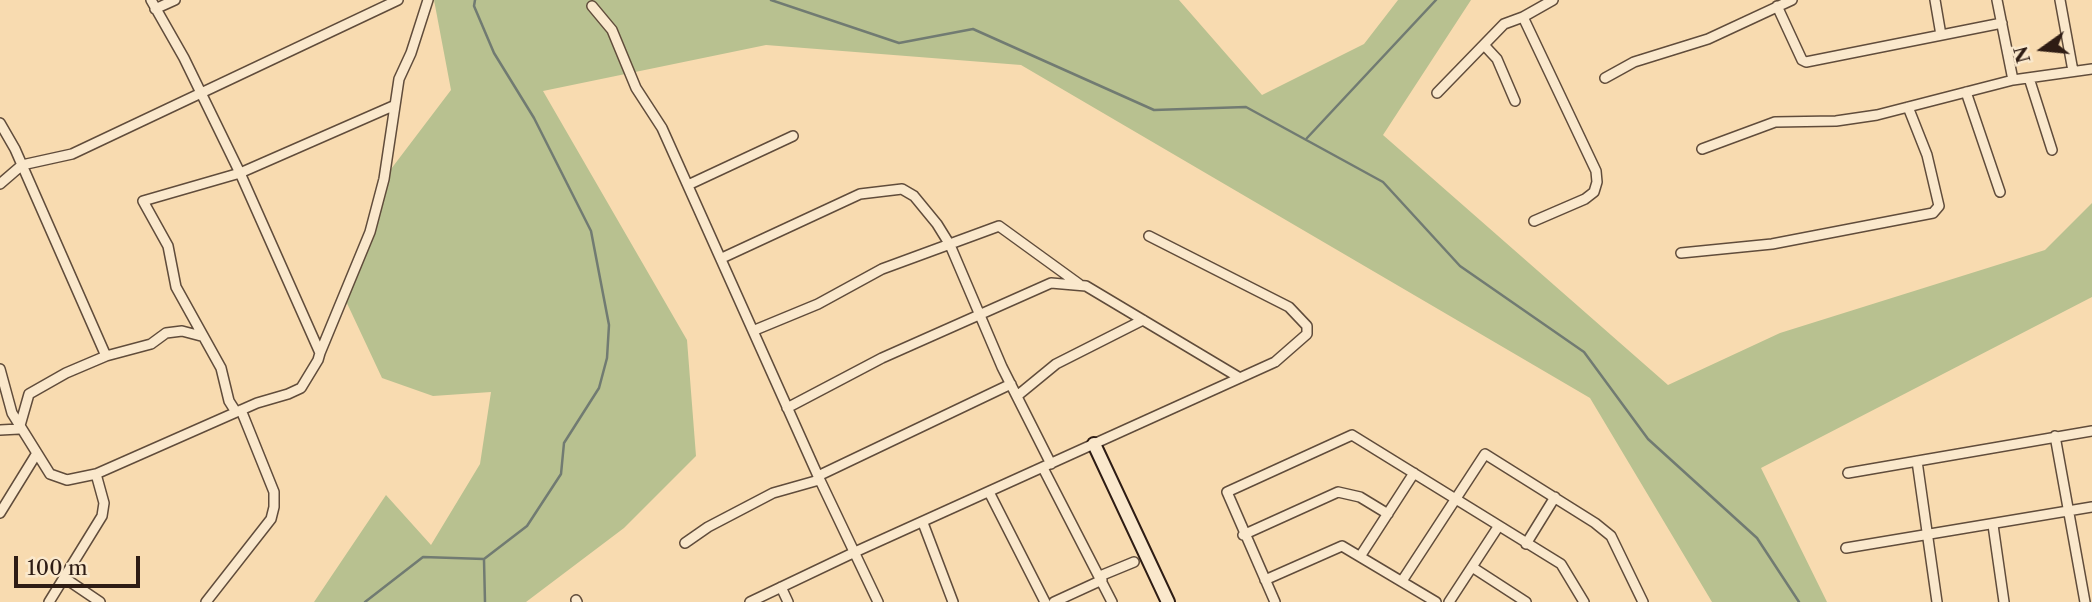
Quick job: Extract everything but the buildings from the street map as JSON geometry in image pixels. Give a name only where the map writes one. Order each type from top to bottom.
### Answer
[{"type":"street","points":[[175,0],[153,5],[203,94],[320,353]]},
{"type":"street","points":[[0,184],[22,165],[61,159],[398,0]]},
{"type":"street","points":[[0,369],[8,404],[50,474],[59,479],[96,474],[238,411],[301,388],[311,376],[370,232],[384,179],[400,74],[411,53],[428,0]]},
{"type":"street","points":[[1437,93],[1504,24],[1553,0]]},
{"type":"street","points":[[1605,78],[1634,62],[1707,39],[1764,5],[1777,6],[1792,0]]},
{"type":"street","points":[[1935,0],[1941,35]]},
{"type":"street","points":[[1997,0],[2013,80]]},
{"type":"street","points":[[2060,0],[2073,71]]},
{"type":"street","points":[[593,6],[612,30],[636,88],[662,128],[755,330],[787,408],[878,602]]},
{"type":"street","points":[[1777,6],[1802,60],[1806,62],[2002,23]]},
{"type":"street","points":[[1523,17],[1596,171],[1594,192],[1534,221]]},
{"type":"street","points":[[1484,45],[1497,59],[1515,100]]},
{"type":"street","points":[[1702,149],[1775,122],[1836,121],[1908,107],[2013,80],[2092,70]]},
{"type":"street","points":[[2029,78],[2052,150]]},
{"type":"street","points":[[1966,92],[2000,192]]},
{"type":"street","points":[[206,602],[271,519],[274,492],[238,411],[229,401],[221,368],[176,287],[168,246],[143,201],[240,173],[393,106]]},
{"type":"street","points":[[1681,253],[1772,244],[1933,213],[1939,206],[1927,155],[1908,107]]},
{"type":"street","points":[[0,123],[22,165],[106,356]]},
{"type":"street","points":[[688,186],[793,136]]},
{"type":"street","points":[[722,258],[860,194],[902,190],[914,196],[950,245],[1047,466],[1112,602]]},
{"type":"street","points":[[755,330],[818,304],[882,269],[999,226],[1079,284],[1240,378]]},
{"type":"street","points":[[750,602],[1275,362],[1304,340],[1307,326],[1289,307],[1149,236]]},
{"type":"street","points":[[787,408],[882,358],[1040,286],[1079,284]]},
{"type":"street","points":[[1017,396],[1056,364],[1143,320]]},
{"type":"street","points":[[22,426],[24,400],[29,394],[106,356],[151,344],[170,332],[182,331],[201,336]]},
{"type":"street","points":[[685,543],[708,527],[773,493],[819,478],[1011,384]]},
{"type":"street","points":[[0,430],[15,431],[22,426]]},
{"type":"street","points":[[1848,473],[2092,431]]},
{"type":"street","points":[[1275,602],[1227,499],[1227,492],[1342,437],[1352,435],[1561,564],[1584,602]]},
{"type":"street","points":[[2055,436],[2085,602]]},
{"type":"street","points":[[1094,444],[1168,602]]},
{"type":"street","points":[[0,513],[37,453]]},
{"type":"street","points":[[1402,581],[1485,454],[1555,497],[1611,536],[1643,602]]},
{"type":"street","points":[[1917,461],[1937,602]]},
{"type":"street","points":[[1361,555],[1414,473]]},
{"type":"street","points":[[49,602],[66,579],[103,516],[104,503],[96,474]]},
{"type":"street","points":[[989,492],[1045,602]]},
{"type":"street","points":[[1243,534],[1338,492],[1360,497],[1388,514]]},
{"type":"street","points":[[1527,544],[1555,497]]},
{"type":"street","points":[[1846,548],[2092,507]]},
{"type":"street","points":[[923,523],[953,602]]},
{"type":"street","points":[[1993,525],[2004,602]]},
{"type":"street","points":[[1450,602],[1499,527]]},
{"type":"street","points":[[1265,580],[1337,547],[1346,547],[1436,602]]},
{"type":"street","points":[[1055,602],[1134,562]]},
{"type":"street","points":[[1472,567],[1526,602]]},
{"type":"street","points":[[66,579],[100,602]]},
{"type":"street","points":[[781,587],[788,602]]},
{"type":"green space","points":[[434,0],[1179,0],[1262,95],[1364,44],[1398,0],[1471,0],[1383,135],[1668,385],[1780,333],[2045,250],[2092,203],[2092,297],[1761,468],[1827,602],[1712,602],[1590,398],[1021,65],[766,45],[543,91],[687,340],[696,456],[624,528],[526,602],[314,602],[386,495],[431,545],[480,464],[491,392],[433,396],[382,378],[345,299],[388,173],[451,90]]},
{"type":"waterway","points":[[365,602],[423,557],[484,559],[527,526],[561,474],[564,443],[599,388],[607,358],[609,325],[591,231],[534,118],[494,53],[474,6],[475,0]]},
{"type":"waterway","points":[[771,0],[899,43],[973,29],[1154,110],[1246,107],[1383,182],[1460,266],[1584,352],[1648,439],[1757,538],[1799,602]]},
{"type":"waterway","points":[[1307,138],[1436,0]]},
{"type":"waterway","points":[[484,560],[485,602]]}]
